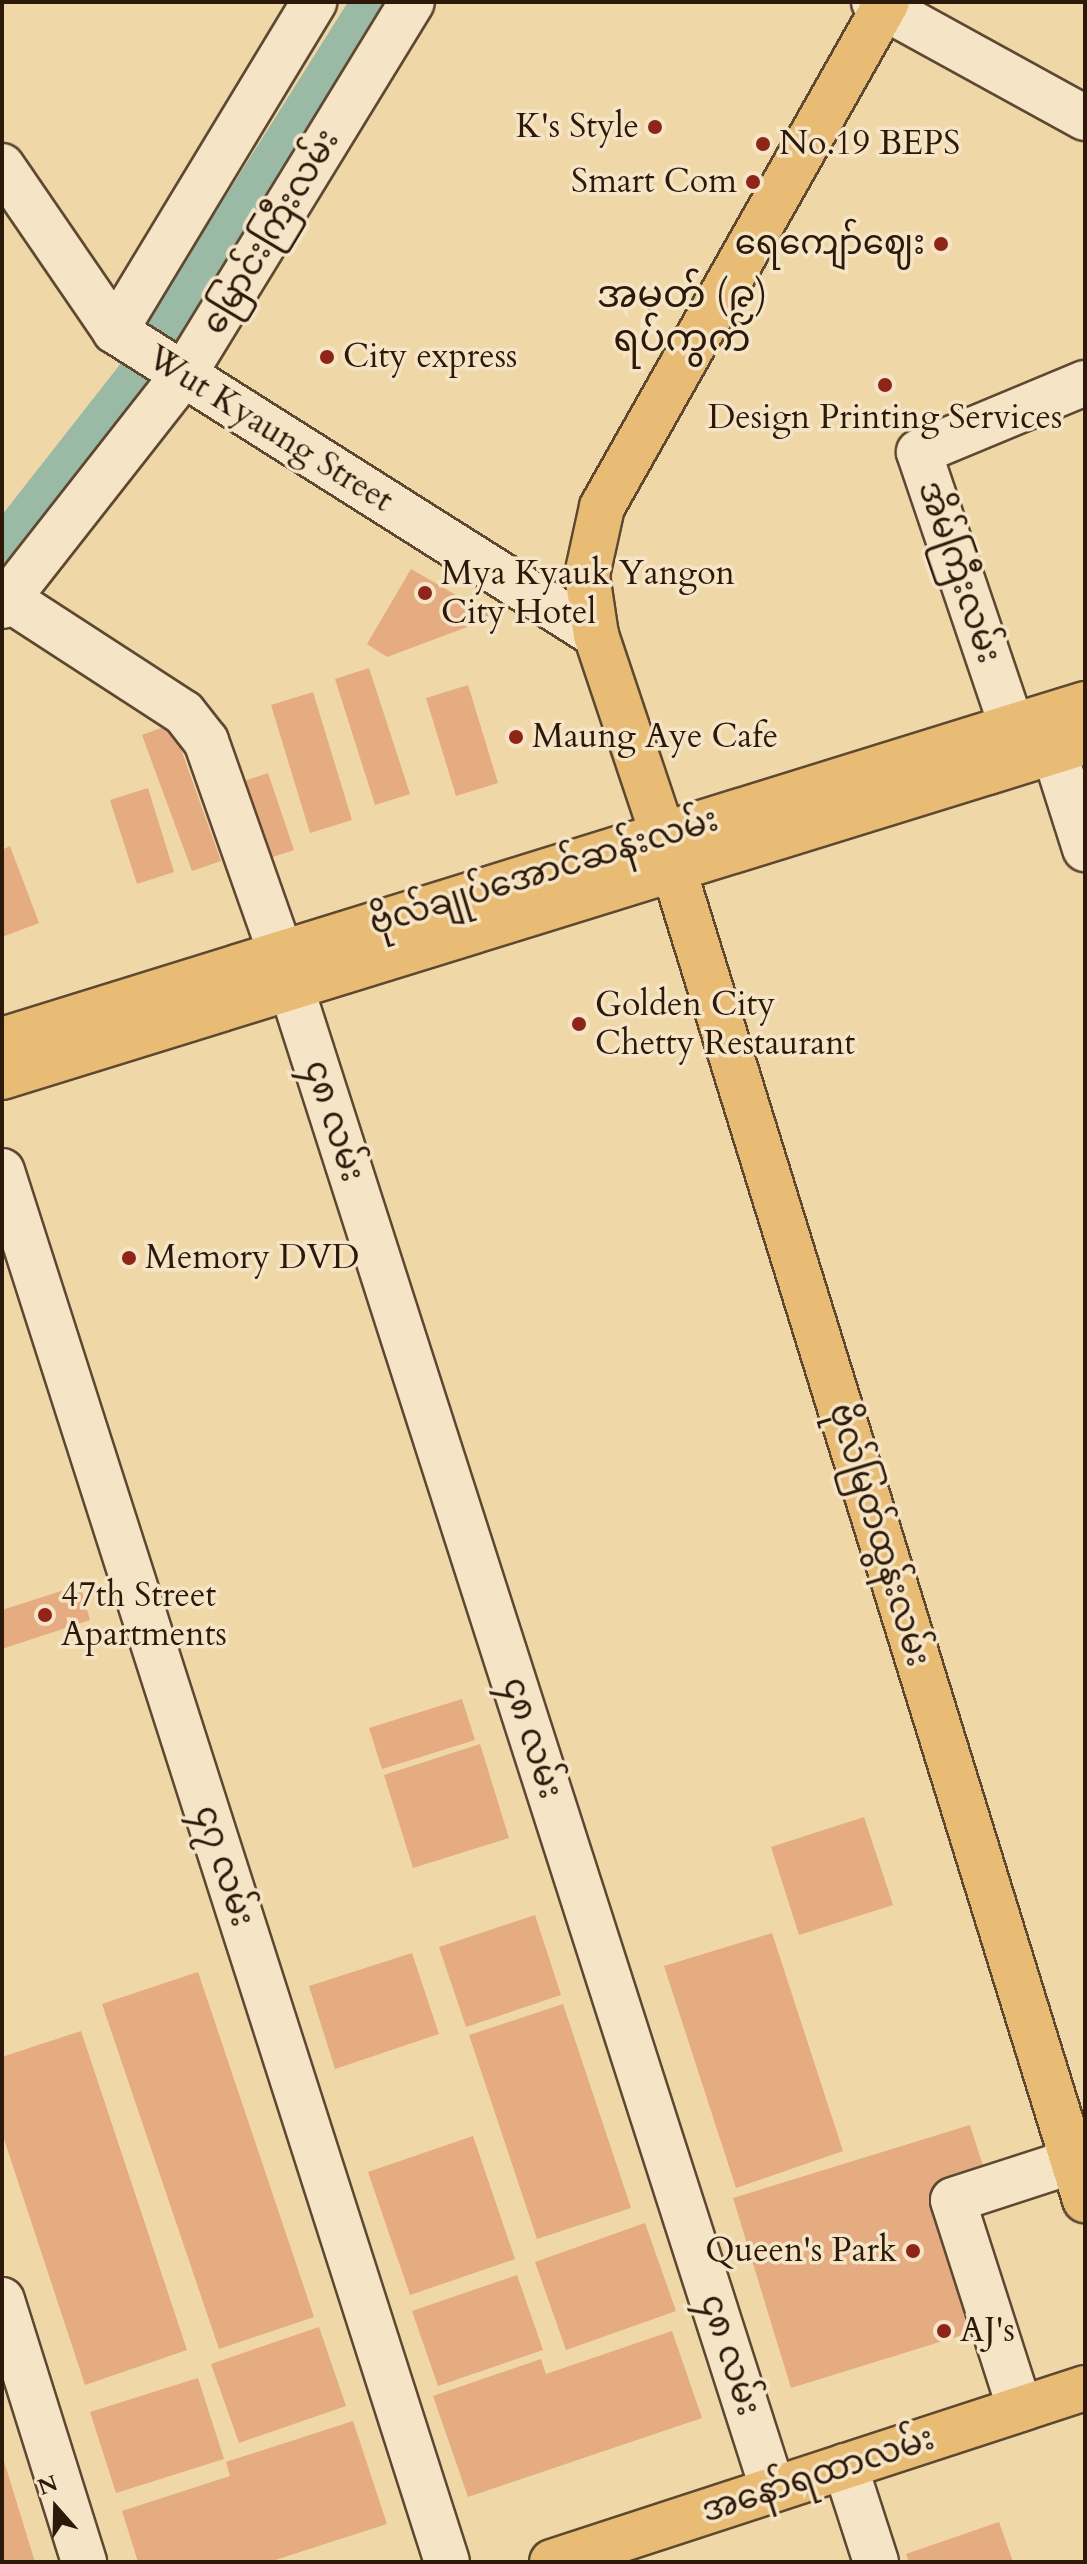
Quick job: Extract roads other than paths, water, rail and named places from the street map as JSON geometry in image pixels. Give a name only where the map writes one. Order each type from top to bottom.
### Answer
[{"type":"main road","name":"ဗိုလ်မြတ်ထွန်းလမ်း","points":[[881,4],[602,507],[587,575],[596,635],[668,852],[1079,2181]]},
{"type":"main road","name":"ဗိုလ်ချုပ်အောင်ဆန်းလမ်း","points":[[668,852],[1012,727],[1085,704]]},
{"type":"main road","name":"ဗိုလ်ချုပ်အောင်ဆန်းလမ်း","points":[[2,1040],[286,970],[668,852],[1070,746]]},
{"type":"main road","name":"ဗိုလ်ချုပ်အောင်ဆန်းလမ်း","points":[[2,1077],[286,970]]},
{"type":"main road","name":"အနော်ရထာလမ်း","points":[[552,2562],[1085,2388]]},
{"type":"street","name":"မြောင်းကြီးလမ်း","points":[[6,603],[184,374],[412,2]]},
{"type":"street","points":[[881,4],[1085,118]]},
{"type":"street","points":[[115,331],[297,9]]},
{"type":"street","name":"Wut Kyaung Street","points":[[2,166],[115,331],[596,635]]},
{"type":"street","name":"အိမ်ကြီးလမ်း","points":[[1012,727],[919,452],[1085,383]]},
{"type":"street","name":"၄၈ လမ်း","points":[[6,603],[184,713],[206,741],[286,970],[773,2490]]},
{"type":"street","points":[[1070,746],[1085,849]]},
{"type":"street","name":"၄၇ လမ်း","points":[[2,1171],[447,2562]]},
{"type":"street","points":[[1020,2409],[953,2200],[1079,2181]]},
{"type":"street","points":[[2,2300],[84,2562]]},
{"type":"street","points":[[845,2466],[876,2562]]},
{"type":"waterway","points":[[2,549],[136,378],[373,2]]},
{"type":"place","name":"K's Style","points":[[655,127]]},
{"type":"place","name":"No.19 BEPS","points":[[763,144]]},
{"type":"place","name":"Smart Com","points":[[753,182]]},
{"type":"place","name":"ရေကျော်ဈေး","points":[[941,244]]},
{"type":"place","name":"City express","points":[[327,357]]},
{"type":"place","name":"Design Printing Services","points":[[885,385]]},
{"type":"place","name":"Mya Kyauk Yangon City Hotel","points":[[425,593]]},
{"type":"place","name":"Maung Aye Cafe","points":[[516,737]]},
{"type":"place","name":"Golden City Chetty Restaurant","points":[[579,1024]]},
{"type":"place","name":"Memory DVD","points":[[129,1258]]},
{"type":"place","name":"47th Street Apartments","points":[[45,1615]]},
{"type":"place","name":"Queen's Park","points":[[913,2251]]},
{"type":"place","name":"AJ's","points":[[944,2331]]},
{"type":"district","name":"အမှတ် (၉) ရပ်ကွက်","points":[[682,318]]}]
